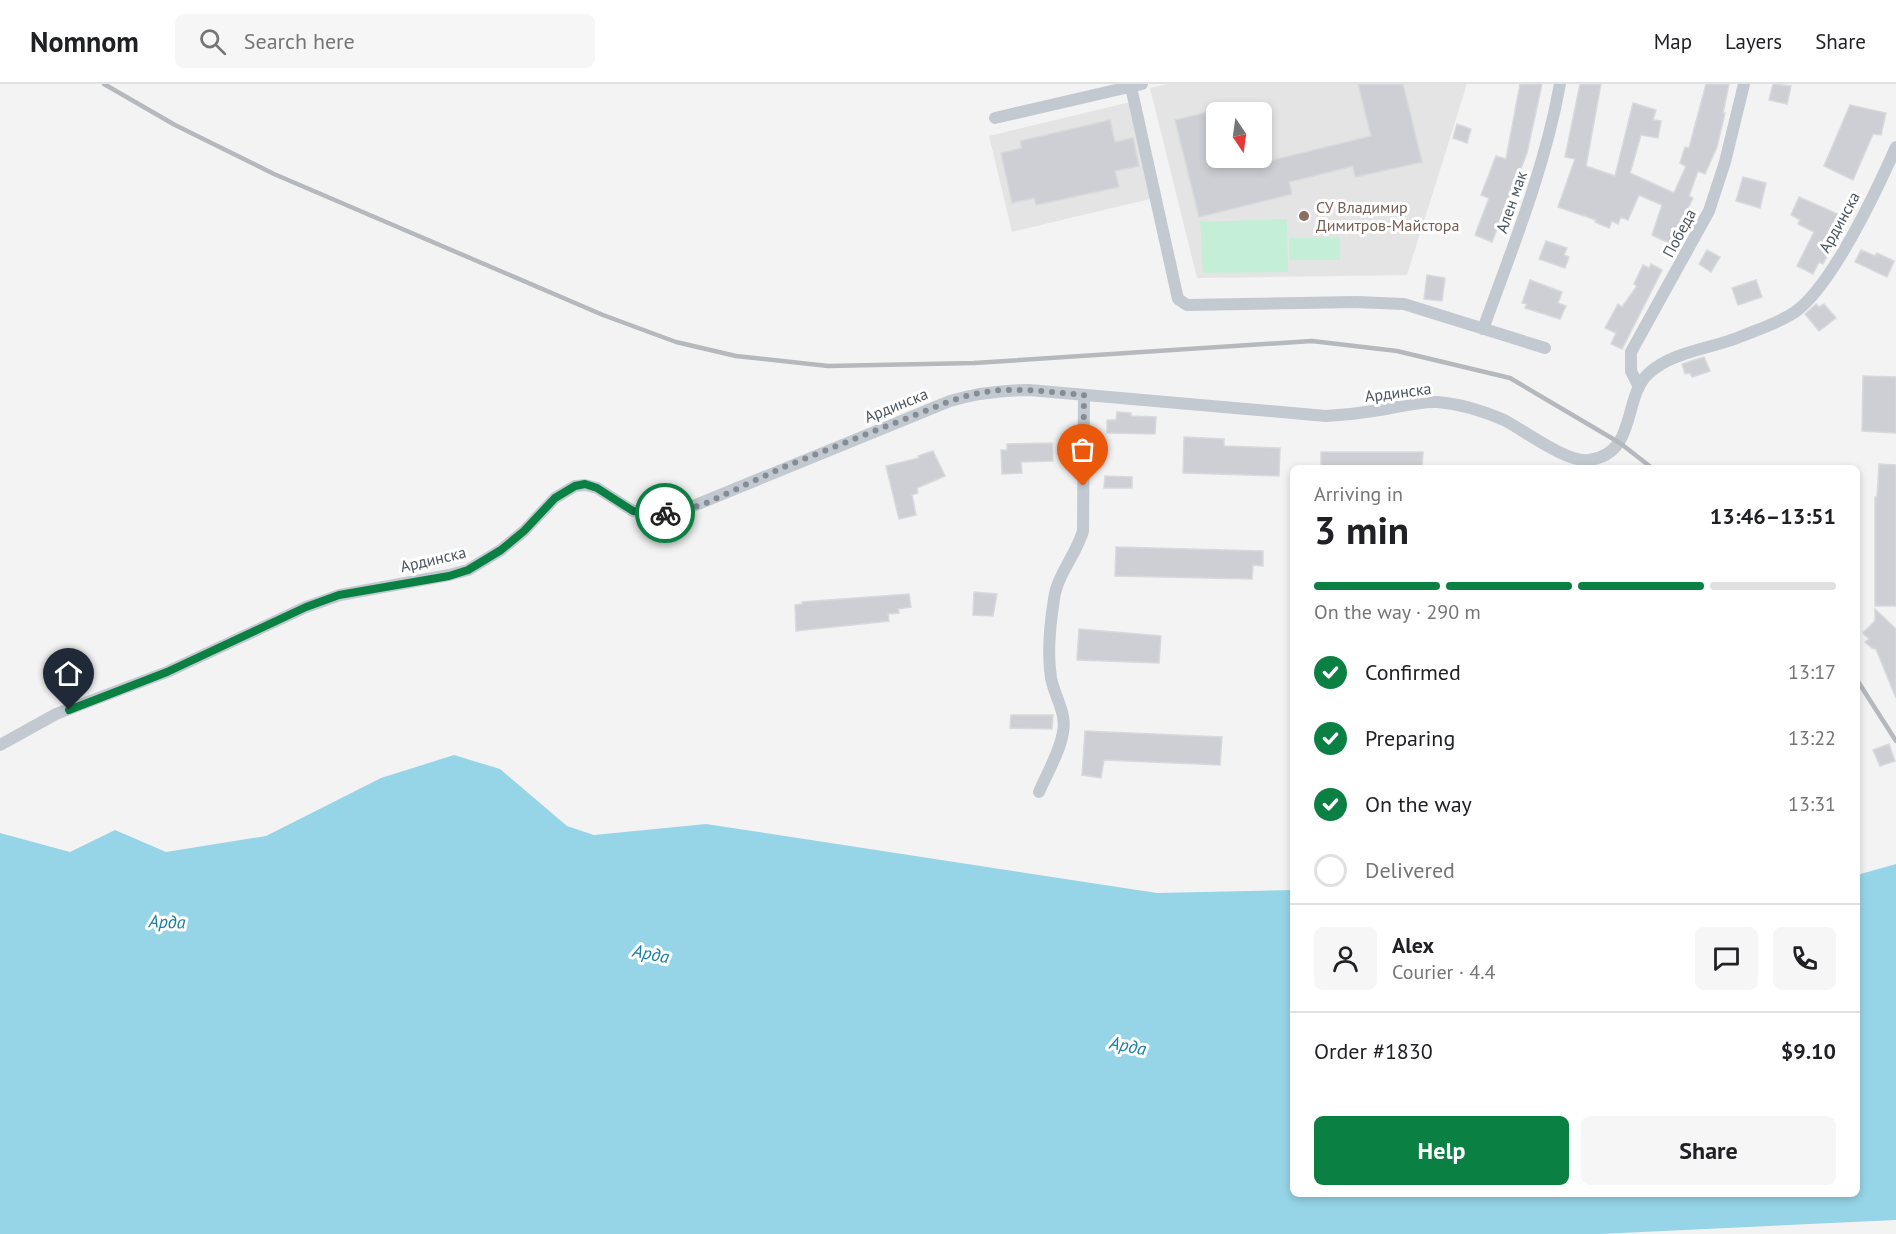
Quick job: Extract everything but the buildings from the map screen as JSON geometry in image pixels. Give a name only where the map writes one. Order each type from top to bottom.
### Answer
[{"type":"street","name":"Ален мак","points":[[1483,329],[1540,168],[1553,126],[1560,84]]},
{"type":"street","name":"Победа","points":[[1639,387],[1631,371],[1631,352],[1709,211],[1725,162],[1744,84]]},
{"type":"street","points":[[995,118],[1136,85],[1178,298],[1187,305],[1356,302],[1404,304],[1545,348]]},
{"type":"street","name":"Ардинска","points":[[0,745],[56,714],[167,672],[306,607],[350,593],[449,576],[468,570],[501,550],[524,531],[555,498],[575,486],[585,484],[597,488],[633,511],[663,514],[681,511],[704,504],[784,467],[965,397],[999,390],[1029,390],[1326,416],[1350,415],[1437,402],[1474,408],[1504,421],[1565,456],[1576,460],[1590,460],[1620,443],[1639,387],[1648,374],[1669,360],[1732,340],[1779,321],[1811,298],[1839,258],[1896,147]]},
{"type":"street","points":[[1039,792],[1064,730],[1049,661],[1054,597],[1058,584],[1078,547],[1083,531],[1084,395]]},
{"type":"street","points":[[1598,465],[1604,454]]},
{"type":"shaded area","name":"СУ Владимир Димитров-Майстора","points":[[1168,84],[1467,84],[1407,275],[1197,278],[1150,88]]},
{"type":"shaded area","points":[[1130,102],[1154,198],[1012,232],[989,136]]},
{"type":"green space","points":[[1287,219],[1288,272],[1203,273],[1200,222]]},
{"type":"green space","points":[[1289,238],[1340,238],[1340,260],[1289,260]]},
{"type":"water","name":"Арда","points":[[454,755],[500,769],[567,826],[594,835],[706,824],[1157,893],[1290,890],[1290,1197],[1860,1197],[1860,874],[1896,864],[1896,1220],[1600,1234],[0,1234],[0,833],[70,852],[115,830],[166,852],[266,836],[381,778]]},
{"type":"railway","points":[[104,84],[175,125],[274,174],[603,315],[676,342],[736,356],[828,366],[974,363],[1312,341],[1397,351],[1510,378],[1620,443],[1648,465]]},
{"type":"railway","points":[[1860,685],[1896,741]]},
{"type":"way so far","points":[[665,513],[704,504],[784,467],[950,401],[999,390],[1084,395],[1083,486]]},
{"type":"place","name":"СУ Владимир Димитров-Майстора","points":[[1304,216]]},
{"type":"route","points":[[69,710],[167,672],[306,607],[339,595],[449,576],[468,570],[487,561],[524,531],[555,498],[575,486],[585,484],[597,488],[633,511],[665,513]]}]
